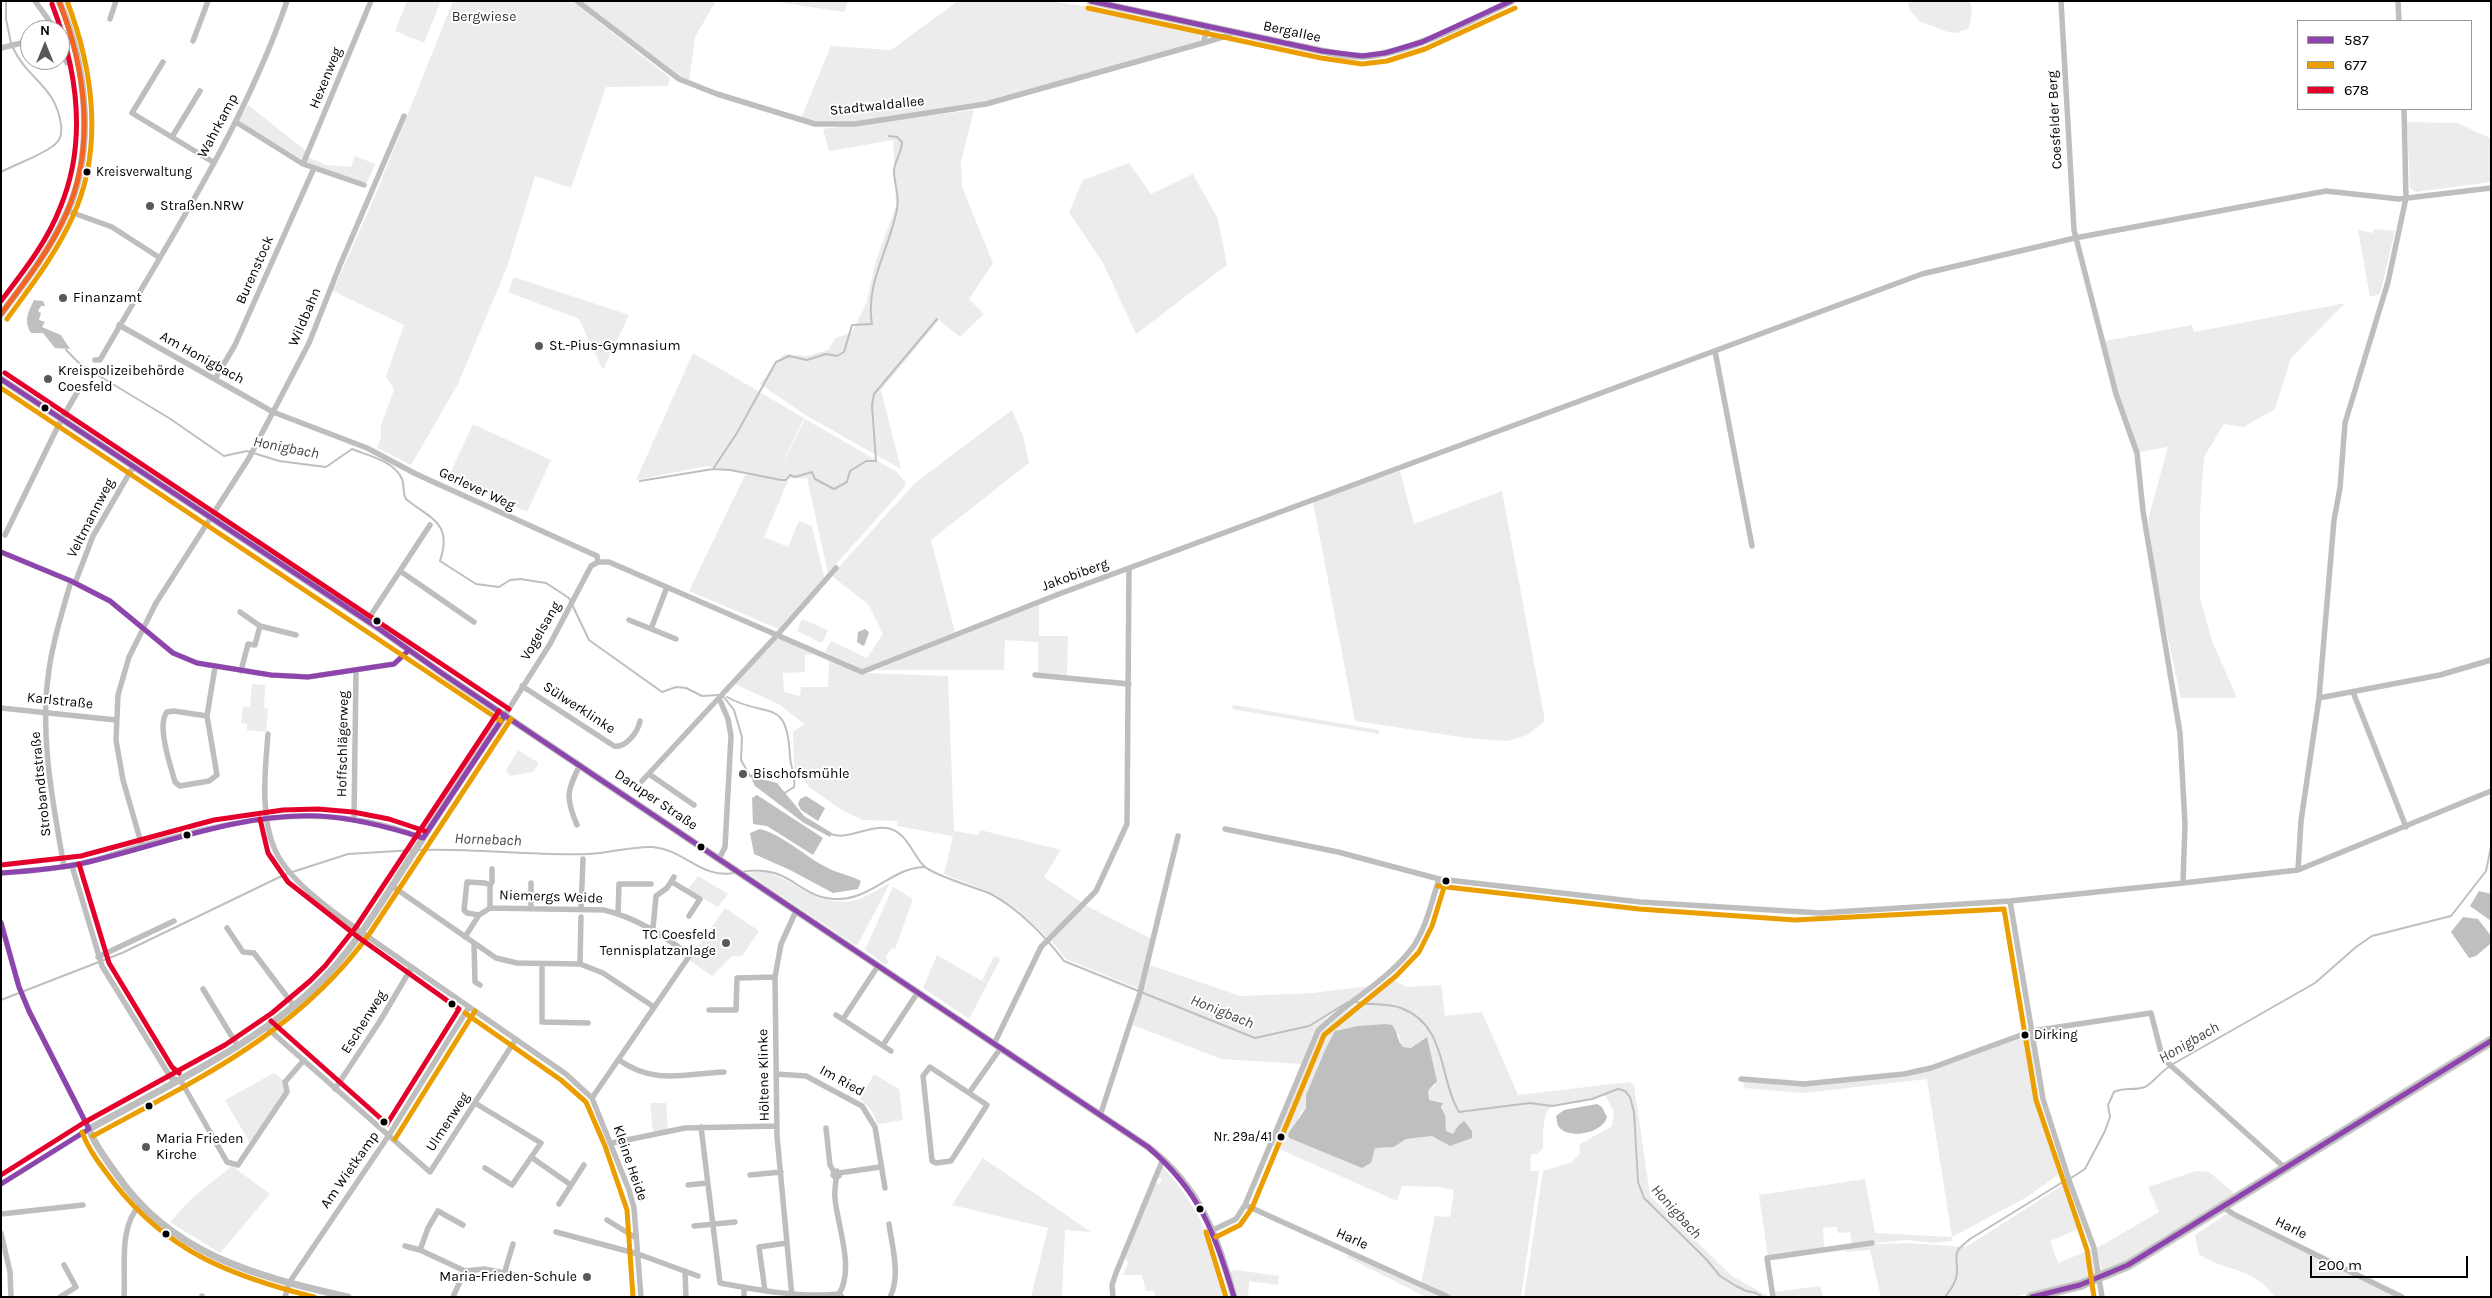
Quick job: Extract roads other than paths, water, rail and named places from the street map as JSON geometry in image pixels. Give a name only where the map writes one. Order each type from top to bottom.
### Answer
[{"type":"main road","points":[[2031,1297],[2059,1291],[2128,1265],[2491,1041]]},
{"type":"street","points":[[35,1],[49,20]]},
{"type":"street","points":[[1,314],[44,256],[68,211],[81,158],[83,100],[74,42],[59,1]]},
{"type":"street","points":[[110,19],[116,1]]},
{"type":"street","points":[[193,41],[208,1]]},
{"type":"street","name":"Wahrkamp","points":[[94,360],[100,360],[236,122],[271,46],[287,1]]},
{"type":"street","name":"Hexenweg","points":[[303,164],[371,1]]},
{"type":"street","name":"Stadtwaldallee","points":[[577,1],[662,68],[679,79],[717,94],[815,124],[864,123],[986,104],[1203,43],[1233,32]]},
{"type":"street","name":"Bergallee","points":[[1090,1],[1327,52],[1367,56],[1402,49],[1512,1]]},
{"type":"street","name":"Coesfelder Berg","points":[[2061,1],[2075,238],[2116,394],[2137,453],[2144,516],[2180,734],[2184,824],[2182,883]]},
{"type":"street","points":[[2398,1],[2399,20]]},
{"type":"street","points":[[1203,43],[1208,27]]},
{"type":"street","points":[[1,48],[20,43]]},
{"type":"street","points":[[163,62],[132,113],[213,162]]},
{"type":"street","points":[[172,138],[200,91]]},
{"type":"street","points":[[2298,870],[2300,821],[2319,698],[2334,520],[2340,488],[2345,423],[2388,282],[2406,198],[2404,110]]},
{"type":"street","name":"Wildbahn","points":[[142,846],[123,780],[116,740],[116,720],[121,684],[142,628],[248,458],[309,343],[340,265],[404,116]]},
{"type":"street","points":[[236,122],[303,164],[364,185]]},
{"type":"street","name":"Burenstock","points":[[215,380],[235,345],[314,168]]},
{"type":"street","points":[[1129,569],[1922,274],[2075,238],[2326,191],[2406,198],[2491,188]]},
{"type":"street","points":[[68,211],[112,227],[160,258]]},
{"type":"street","name":"Am Honigbach","points":[[120,325],[273,412]]},
{"type":"street","points":[[1715,351],[1752,546]]},
{"type":"street","name":"Daruper Straße","points":[[1,379],[367,621],[1163,1159],[1192,1191],[1214,1230],[1234,1297]]},
{"type":"street","points":[[5,536],[61,420],[81,386]]},
{"type":"street","name":"Gerlever Weg","points":[[273,412],[378,453],[416,474],[597,556],[598,562],[609,562],[862,672]]},
{"type":"street","name":"Veltmannweg","points":[[73,582],[93,536],[133,467]]},
{"type":"street","points":[[367,621],[430,525]]},
{"type":"street","points":[[1,552],[73,582],[110,601],[182,658],[215,667],[308,677],[394,664],[409,650]]},
{"type":"street","name":"Vogelsang","points":[[505,715],[550,644],[591,566],[598,562]]},
{"type":"street","points":[[642,781],[722,696],[836,568]]},
{"type":"street","name":"Jakobiberg","points":[[862,672],[1059,594],[1129,569],[1127,824],[1096,891],[1041,947],[997,1046],[969,1093]]},
{"type":"street","points":[[400,571],[474,622]]},
{"type":"street","name":"Strobandtstraße","points":[[64,866],[52,802],[47,744],[48,671],[73,582]]},
{"type":"street","points":[[651,629],[667,587]]},
{"type":"street","points":[[240,612],[260,626],[296,635]]},
{"type":"street","points":[[629,620],[676,640]]},
{"type":"street","points":[[241,671],[248,644],[255,645],[260,626]]},
{"type":"street","points":[[2319,698],[2440,675],[2491,660]]},
{"type":"street","points":[[207,716],[174,711],[165,715],[164,741],[175,782],[180,786],[209,781],[217,775],[207,716],[215,667]]},
{"type":"street","name":"Hoffschlägerweg","points":[[354,818],[356,670]]},
{"type":"street","points":[[1035,675],[1129,684]]},
{"type":"street","name":"Sülwerklinke","points":[[522,686],[614,746],[622,746],[638,730],[640,721]]},
{"type":"street","points":[[2353,692],[2406,827]]},
{"type":"street","points":[[720,858],[725,847],[731,736],[722,696]]},
{"type":"street","name":"Karlstraße","points":[[1,708],[116,720]]},
{"type":"street","points":[[1,1184],[89,1129],[238,1045],[294,1006],[331,971],[362,931],[505,715]]},
{"type":"street","points":[[268,734],[267,817],[271,839],[286,869],[293,877],[362,931],[566,1074],[592,1098],[654,1007],[604,973],[580,964],[542,964],[506,961],[496,958],[392,886]]},
{"type":"street","points":[[577,825],[569,790],[580,765]]},
{"type":"street","points":[[649,774],[694,805]]},
{"type":"street","points":[[1225,829],[1338,852],[1439,879],[1640,902],[1796,913],[2010,902],[2298,870],[2491,791]]},
{"type":"street","points":[[1,874],[72,866],[187,833],[267,817],[317,815],[354,818],[399,828],[421,841]]},
{"type":"street","points":[[1100,1116],[1141,992],[1178,836]]},
{"type":"street","points":[[581,909],[583,859]]},
{"type":"street","points":[[72,866],[102,966],[166,1071],[171,1078],[181,1081],[227,1162],[238,1165],[287,1092],[285,1082],[304,1060]]},
{"type":"street","name":"Niemergs Weide","points":[[490,908],[492,869]]},
{"type":"street","points":[[653,928],[656,896],[673,879],[700,899],[689,916]]},
{"type":"street","points":[[1214,1230],[1236,1219],[1245,1205],[1318,1031],[1329,1019],[1358,999],[1413,947],[1422,928],[1439,879]]},
{"type":"street","name":"Niemergs Weide","points":[[479,915],[467,913],[464,910],[465,884],[467,882],[485,883],[490,886]]},
{"type":"street","points":[[530,908],[531,884]]},
{"type":"street","points":[[618,913],[619,884],[651,884]]},
{"type":"street","points":[[2010,902],[2043,1099],[2067,1176],[2094,1248],[2102,1297]]},
{"type":"street","name":"Niemergs Weide","points":[[465,936],[479,915],[490,908],[581,909],[618,913],[653,928],[690,955],[654,1007]]},
{"type":"street","name":"Höltene Klinke","points":[[792,1296],[777,1126],[775,977],[780,944],[796,911]]},
{"type":"street","points":[[580,964],[581,918]]},
{"type":"street","points":[[1,922],[23,996],[55,1064],[89,1129],[122,1183],[140,1205],[164,1227],[204,1252],[240,1268],[289,1283],[348,1297]]},
{"type":"street","points":[[98,957],[174,922]]},
{"type":"street","points":[[227,928],[243,952],[254,953],[294,1006]]},
{"type":"street","points":[[474,944],[475,982],[480,985]]},
{"type":"street","points":[[542,964],[542,1022],[588,1023]]},
{"type":"street","points":[[843,1019],[878,966]]},
{"type":"street","name":"Eschenweg","points":[[335,1088],[376,1028],[412,967]]},
{"type":"street","points":[[709,1010],[736,1010],[737,978],[775,977]]},
{"type":"street","points":[[203,989],[238,1045]]},
{"type":"street","points":[[882,1045],[918,992]]},
{"type":"street","name":"Am Wietkamp","points":[[284,1297],[289,1283],[389,1135],[470,1007]]},
{"type":"street","points":[[1741,1078],[1804,1084],[1904,1074],[1931,1068],[2032,1031],[2151,1013],[2161,1052],[2168,1063],[2285,1168]]},
{"type":"street","points":[[836,1015],[891,1051]]},
{"type":"street","points":[[266,1027],[389,1135]]},
{"type":"street","name":"Ulmenweg","points":[[389,1135],[430,1172],[516,1039]]},
{"type":"street","points":[[619,1060],[645,1075],[724,1072]]},
{"type":"street","points":[[930,1067],[969,1093],[987,1105],[951,1161],[936,1163],[932,1160],[923,1076],[930,1067]]},
{"type":"street","name":"Im Ried","points":[[776,1074],[806,1076],[862,1106],[875,1127],[880,1167],[885,1188]]},
{"type":"street","name":"Kleine Heide","points":[[592,1098],[612,1143],[629,1190],[638,1254],[641,1297]]},
{"type":"street","points":[[475,1103],[541,1143],[512,1185],[485,1168]]},
{"type":"street","points":[[612,1143],[669,1131],[701,1127],[777,1126]]},
{"type":"street","points":[[701,1127],[720,1283],[792,1296],[841,1295],[843,1288],[845,1268],[842,1227],[835,1197],[836,1174],[830,1165],[826,1128]]},
{"type":"street","points":[[531,1158],[571,1185]]},
{"type":"street","points":[[1113,1297],[1112,1285],[1116,1273],[1163,1159]]},
{"type":"street","points":[[559,1204],[584,1165]]},
{"type":"street","points":[[836,1174],[880,1167]]},
{"type":"street","points":[[750,1176],[781,1172]]},
{"type":"street","points":[[688,1184],[707,1183]]},
{"type":"street","points":[[124,1297],[126,1235],[134,1212],[140,1205]]},
{"type":"street","name":"Harle","points":[[1245,1205],[1448,1297]]},
{"type":"street","points":[[1,1214],[83,1206]]},
{"type":"street","name":"Harle","points":[[2223,1207],[2235,1215],[2402,1297]]},
{"type":"street","points":[[420,1250],[428,1228],[438,1211],[463,1225]]},
{"type":"street","points":[[606,1220],[636,1238]]},
{"type":"street","points":[[694,1226],[735,1222]]},
{"type":"street","points":[[889,1224],[895,1278],[894,1288],[890,1297]]},
{"type":"street","points":[[556,1232],[638,1254],[698,1276]]},
{"type":"street","points":[[1,1233],[10,1272],[11,1297]]},
{"type":"street","points":[[764,1291],[760,1247],[787,1242]]},
{"type":"street","points":[[1773,1297],[1767,1258],[1872,1243]]},
{"type":"street","points":[[505,1272],[512,1244]]},
{"type":"street","points":[[406,1246],[420,1250],[465,1271],[484,1269],[515,1275]]},
{"type":"street","points":[[60,1297],[76,1287],[64,1265]]},
{"type":"street","points":[[452,1297],[465,1271]]},
{"type":"street","points":[[685,1271],[686,1297]]},
{"type":"street","points":[[744,1287],[744,1297]]},
{"type":"waterway","points":[[6,1],[6,19],[11,43]]},
{"type":"waterway","points":[[1,172],[56,144],[61,131],[54,101],[19,59],[13,48]]},
{"type":"waterway","points":[[640,481],[713,469],[737,433],[776,362],[789,356],[807,360],[826,354],[837,356],[844,352],[852,325],[872,324],[872,294],[875,280],[894,223],[898,204],[894,171],[902,142],[897,137],[889,136]]},
{"type":"waterway","points":[[713,469],[730,470],[781,480],[786,480],[790,475],[795,477],[812,472],[815,479],[834,489],[847,482],[850,471],[866,461],[876,461],[872,405],[874,394],[937,319]]},
{"type":"waterway","name":"Honigbach","points":[[66,350],[81,365],[169,418],[224,456],[247,451],[279,461],[326,467],[352,449],[387,463],[402,479],[406,499],[431,517],[441,530],[444,538],[440,561],[476,584],[499,587],[510,580],[520,579],[546,583],[569,598],[589,640],[662,692],[676,687],[686,688],[702,696],[719,695]]},
{"type":"waterway","name":"Honigbach","points":[[723,696],[734,710],[742,737],[741,760],[750,776]]},
{"type":"waterway","name":"Honigbach","points":[[727,697],[741,704],[773,712],[780,717],[785,725],[794,775],[794,787],[783,794]]},
{"type":"waterway","name":"Honigbach","points":[[831,834],[838,836],[876,828],[891,829],[906,840],[920,861],[929,870],[991,894],[1011,907],[1049,942],[1064,961],[1255,1038],[1309,1026],[1348,1002]]},
{"type":"waterway","name":"Hornebach","points":[[418,850],[568,854],[653,847],[675,853],[712,872],[722,874],[734,873]]},
{"type":"waterway","name":"Honigbach","points":[[2173,1064],[2315,983],[2356,947],[2372,936],[2451,916],[2486,871],[2491,847]]},
{"type":"waterway","name":"Hornebach","points":[[1,1000],[122,953],[286,874],[348,854],[414,850]]},
{"type":"waterway","name":"Hornebach","points":[[741,872],[758,870],[771,872],[782,876],[811,893],[835,899],[859,895],[901,873],[924,867]]},
{"type":"waterway","name":"Honigbach","points":[[1356,1002],[1390,1005],[1401,1008],[1416,1016],[1427,1027],[1440,1054],[1452,1098],[1459,1112],[1530,1103],[1552,1106],[1592,1099],[1618,1089],[1625,1091],[1630,1097],[1634,1112],[1638,1182],[1644,1198],[1706,1259],[1720,1276],[1736,1286],[1762,1297]]},
{"type":"waterway","name":"Honigbach","points":[[2071,1178],[2085,1169],[2105,1131],[2110,1117],[2108,1105],[2114,1092],[2145,1087],[2169,1067]]},
{"type":"waterway","name":"Honigbach","points":[[1945,1297],[1956,1278],[1956,1256],[1960,1247],[2066,1180]]},
{"type":"place","name":"Kreisverwaltung","points":[[87,172]]},
{"type":"place","name":"Straßen.NRW","points":[[150,206]]},
{"type":"place","name":"Finanzamt","points":[[63,298]]},
{"type":"place","name":"St.-Pius-Gymnasium","points":[[539,346]]},
{"type":"place","name":"Kreispolizeibehörde Coesfeld","points":[[48,379]]},
{"type":"place","name":"Bischofsmühle","points":[[743,774]]},
{"type":"place","name":"TC Coesfeld Tennisplatzanlage","points":[[726,943]]},
{"type":"place","name":"Dirking","points":[[2025,1035]]},
{"type":"place","name":"Nr. 29a/41","points":[[1281,1137]]},
{"type":"place","name":"Maria Frieden Kirche","points":[[146,1147]]},
{"type":"place","name":"Maria-Frieden-Schule","points":[[587,1277]]},
{"type":"park label","name":"Bergwiese","points":[[484,17]]}]
